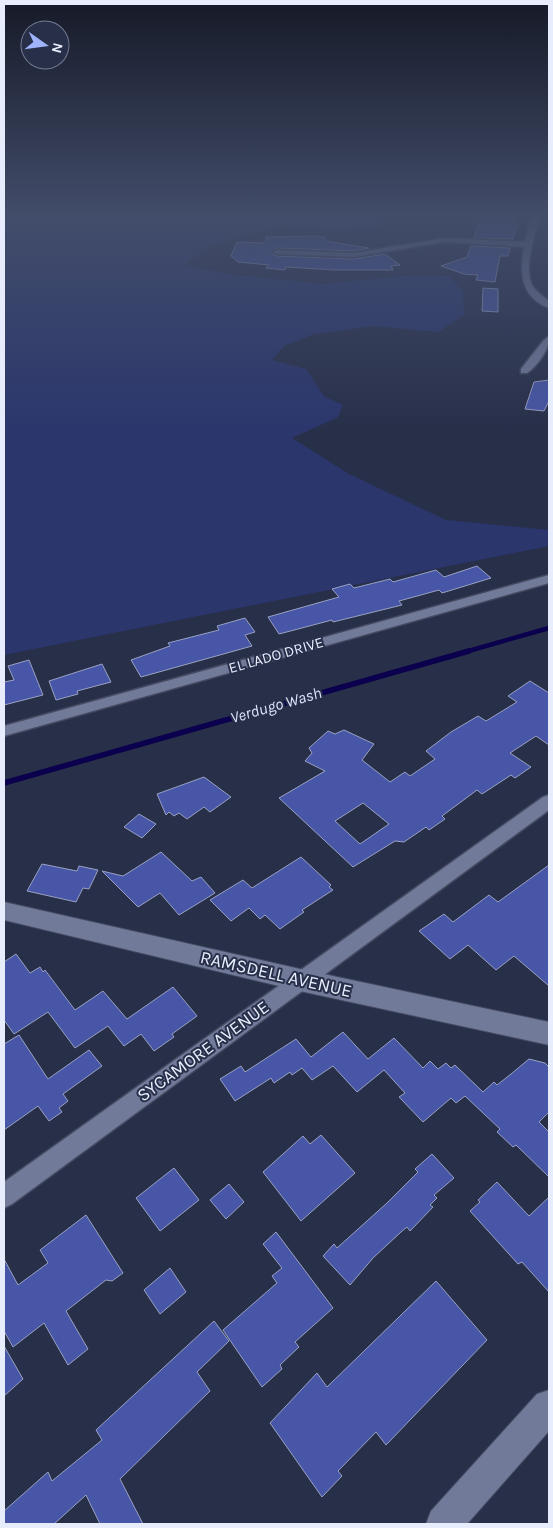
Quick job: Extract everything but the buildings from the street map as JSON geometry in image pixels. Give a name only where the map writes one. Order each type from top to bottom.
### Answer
[{"type":"street","points":[[530,288],[549,305]]},
{"type":"street","points":[[524,371],[529,368],[536,354],[549,339]]},
{"type":"street","name":"EL LADO DRIVE","points":[[4,732],[549,579]]},
{"type":"street","name":"SYCAMORE AVENUE","points":[[4,1196],[549,801]]},
{"type":"street","name":"RAMSDELL AVENUE","points":[[4,911],[300,980],[549,1034]]},
{"type":"street","points":[[444,1524],[549,1406]]},
{"type":"shaded area","points":[[4,288],[460,288],[463,292],[464,315],[438,332],[373,326],[314,334],[284,346],[272,360],[306,369],[324,396],[343,405],[338,417],[292,438],[349,474],[446,520],[549,530],[549,546],[4,655]]},
{"type":"waterway","name":"Verdugo Wash","points":[[465,652],[549,628]]},
{"type":"waterway","name":"Verdugo Wash","points":[[4,783],[469,651]]}]
